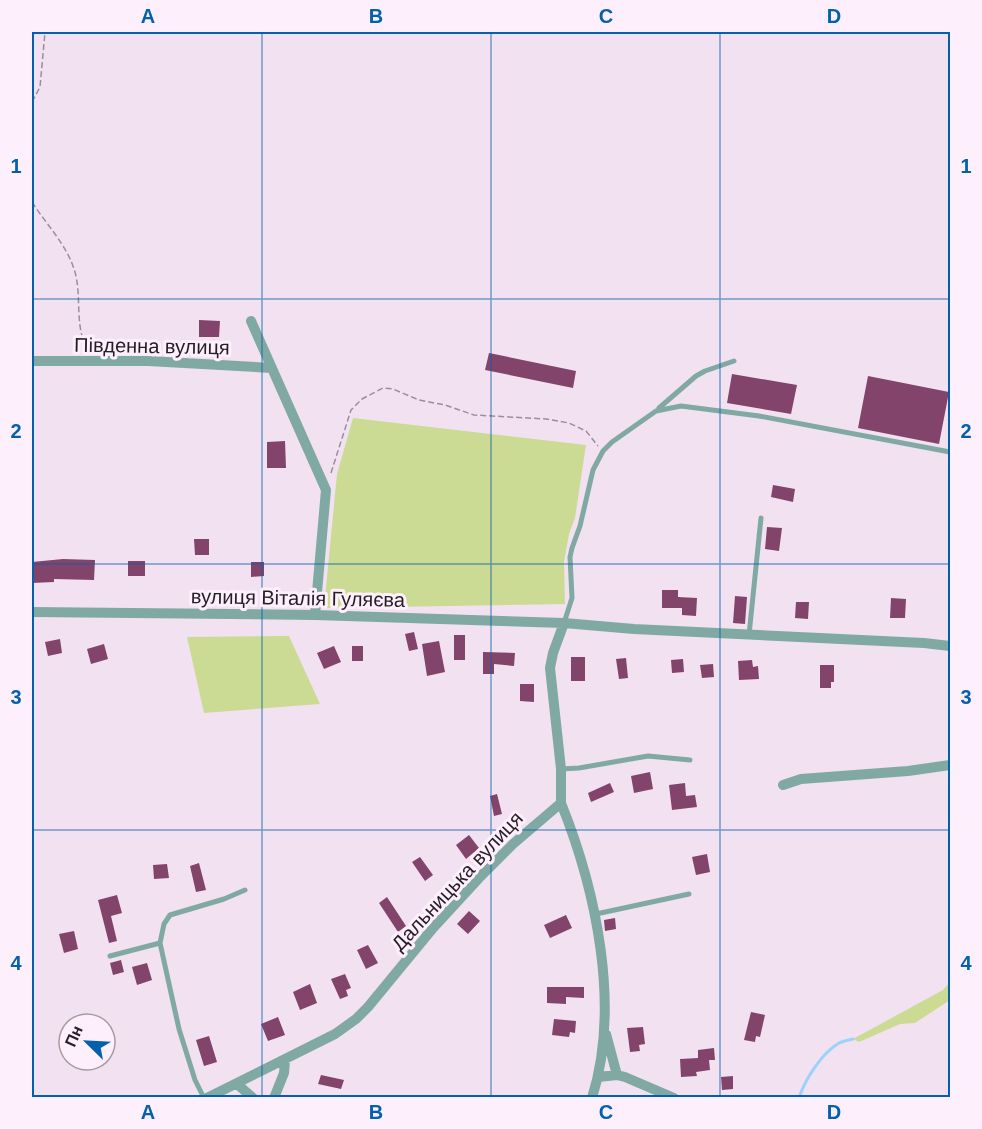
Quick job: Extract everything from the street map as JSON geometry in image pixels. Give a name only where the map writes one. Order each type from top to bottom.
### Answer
[{"type":"street","points":[[251,321],[326,490],[315,615]]},
{"type":"street","name":"Південна вулиця","points":[[32,361],[148,361],[272,368]]},
{"type":"street","name":"вулиця Віталія Гуляєва","points":[[32,612],[315,615],[564,622]]},
{"type":"street","points":[[617,1075],[605,1030],[596,915],[573,832],[561,803],[561,769],[550,668],[564,622],[634,629],[951,646]]},
{"type":"street","points":[[783,785],[801,779],[908,771],[951,765]]},
{"type":"street","name":"Дальницька вулиця","points":[[206,1098],[335,1034],[356,1019],[479,878],[513,844],[561,803]]},
{"type":"street","points":[[592,1098],[598,1077],[605,1030]]},
{"type":"street","points":[[274,1098],[284,1073],[285,1060]]},
{"type":"street","points":[[598,1077],[617,1075],[674,1098]]},
{"type":"street","points":[[237,1084],[253,1098]]},
{"type":"lane","points":[[564,622],[572,598],[570,557],[572,548],[580,526],[593,470],[603,451],[656,411],[696,376],[705,370],[734,361]]},
{"type":"lane","points":[[656,411],[681,406],[704,409],[951,452]]},
{"type":"lane","points":[[749,635],[761,518]]},
{"type":"lane","points":[[561,769],[648,756],[690,759]]},
{"type":"lane","points":[[206,1098],[195,1080],[179,1029],[160,943],[164,924],[170,915],[225,899],[245,890]]},
{"type":"lane","points":[[596,915],[689,894]]},
{"type":"lane","points":[[110,956],[160,943]]},
{"type":"path","points":[[32,102],[40,87],[45,32]]},
{"type":"path","points":[[32,202],[69,256],[77,279],[82,339],[101,362]]},
{"type":"path","points":[[326,490],[351,410],[362,399],[383,388],[393,389],[419,400],[446,405],[474,415],[546,419],[569,423],[586,431],[603,451]]},
{"type":"green space","points":[[353,418],[586,445],[575,518],[569,534],[564,562],[565,604],[324,608],[337,474]]},
{"type":"green space","points":[[289,636],[320,704],[204,713],[187,637]]},
{"type":"green space","points":[[950,982],[950,1000],[915,1023],[900,1024],[859,1042],[853,1039],[943,990]]},
{"type":"building","points":[[199,320],[220,321],[219,337],[199,337]]},
{"type":"building","points":[[489,353],[576,371],[573,388],[485,370]]},
{"type":"building","points":[[732,374],[797,385],[791,414],[727,403]]},
{"type":"building","points":[[868,376],[949,392],[939,444],[858,428]]},
{"type":"building","points":[[285,441],[286,468],[267,468],[267,442]]},
{"type":"building","points":[[773,485],[795,489],[793,502],[771,497]]},
{"type":"building","points":[[767,527],[782,528],[779,551],[765,549]]},
{"type":"building","points":[[194,539],[209,539],[209,555],[195,555]]},
{"type":"building","points":[[63,559],[95,560],[94,580],[54,579],[54,582],[32,583],[32,562]]},
{"type":"building","points":[[128,561],[145,561],[145,576],[128,576]]},
{"type":"building","points":[[251,562],[264,562],[264,576],[251,577]]},
{"type":"building","points":[[662,590],[678,590],[678,597],[697,598],[696,616],[682,615],[682,608],[662,608]]},
{"type":"building","points":[[735,596],[747,597],[745,624],[733,623]]},
{"type":"building","points":[[891,598],[906,599],[905,618],[890,618]]},
{"type":"building","points":[[796,602],[809,602],[808,619],[795,618]]},
{"type":"building","points":[[414,632],[418,649],[409,651],[405,634]]},
{"type":"building","points":[[454,635],[465,635],[465,660],[454,660]]},
{"type":"building","points":[[60,639],[62,653],[48,656],[45,642]]},
{"type":"building","points":[[439,641],[445,672],[427,676],[422,644]]},
{"type":"building","points":[[104,644],[108,659],[91,664],[87,649]]},
{"type":"building","points":[[334,646],[341,662],[324,669],[317,653]]},
{"type":"building","points":[[352,646],[363,646],[363,661],[352,661]]},
{"type":"building","points":[[483,652],[515,653],[514,666],[494,664],[494,674],[483,674]]},
{"type":"building","points":[[571,657],[585,657],[585,681],[571,681]]},
{"type":"building","points":[[626,658],[628,678],[619,679],[616,659]]},
{"type":"building","points":[[683,659],[684,672],[672,673],[671,660]]},
{"type":"building","points":[[752,660],[753,667],[758,666],[759,679],[739,680],[738,661]]},
{"type":"building","points":[[713,664],[714,677],[702,678],[700,665]]},
{"type":"building","points":[[820,665],[834,665],[834,682],[831,682],[831,688],[820,688]]},
{"type":"building","points":[[520,684],[534,684],[534,702],[520,701]]},
{"type":"building","points":[[650,772],[653,789],[634,793],[631,776]]},
{"type":"building","points":[[610,783],[614,792],[591,802],[588,793]]},
{"type":"building","points":[[685,783],[686,796],[695,795],[697,807],[672,810],[669,785]]},
{"type":"building","points":[[497,794],[502,814],[494,816],[490,796]]},
{"type":"building","points":[[469,835],[479,848],[466,859],[456,845]]},
{"type":"building","points":[[707,854],[710,872],[696,875],[692,857]]},
{"type":"building","points":[[420,857],[433,875],[425,881],[412,862]]},
{"type":"building","points":[[199,863],[206,890],[196,892],[190,866]]},
{"type":"building","points":[[167,864],[169,878],[154,879],[153,865]]},
{"type":"building","points":[[117,895],[122,913],[111,916],[117,941],[109,943],[98,900]]},
{"type":"building","points":[[387,897],[406,926],[398,932],[379,903]]},
{"type":"building","points":[[469,911],[480,921],[468,934],[457,924]]},
{"type":"building","points":[[566,915],[572,928],[550,938],[544,925]]},
{"type":"building","points":[[615,918],[616,929],[605,931],[604,920]]},
{"type":"building","points":[[74,931],[78,949],[64,953],[59,934]]},
{"type":"building","points":[[368,945],[378,963],[366,969],[357,950]]},
{"type":"building","points":[[121,960],[124,972],[113,975],[110,963]]},
{"type":"building","points":[[147,963],[152,980],[137,985],[132,967]]},
{"type":"building","points":[[345,974],[351,988],[346,990],[348,996],[340,999],[331,979]]},
{"type":"building","points":[[310,984],[317,1003],[300,1010],[293,992]]},
{"type":"building","points":[[547,987],[584,987],[584,998],[566,997],[566,1004],[547,1003]]},
{"type":"building","points":[[751,1012],[765,1015],[760,1037],[756,1036],[755,1042],[744,1040]]},
{"type":"building","points":[[278,1017],[285,1035],[268,1041],[261,1024]]},
{"type":"building","points":[[554,1019],[576,1021],[575,1033],[570,1032],[569,1037],[552,1035]]},
{"type":"building","points":[[643,1027],[645,1044],[639,1045],[640,1051],[630,1052],[627,1028]]},
{"type":"building","points":[[209,1036],[217,1062],[204,1066],[196,1040]]},
{"type":"building","points":[[714,1048],[715,1060],[709,1060],[710,1070],[696,1072],[697,1076],[681,1077],[680,1059],[698,1058],[698,1050]]},
{"type":"building","points":[[321,1075],[344,1080],[341,1089],[318,1084]]},
{"type":"building","points":[[733,1076],[733,1089],[722,1090],[721,1077]]},
{"type":"waterway","points":[[799,1098],[810,1075],[826,1053],[839,1043],[853,1039]]}]
